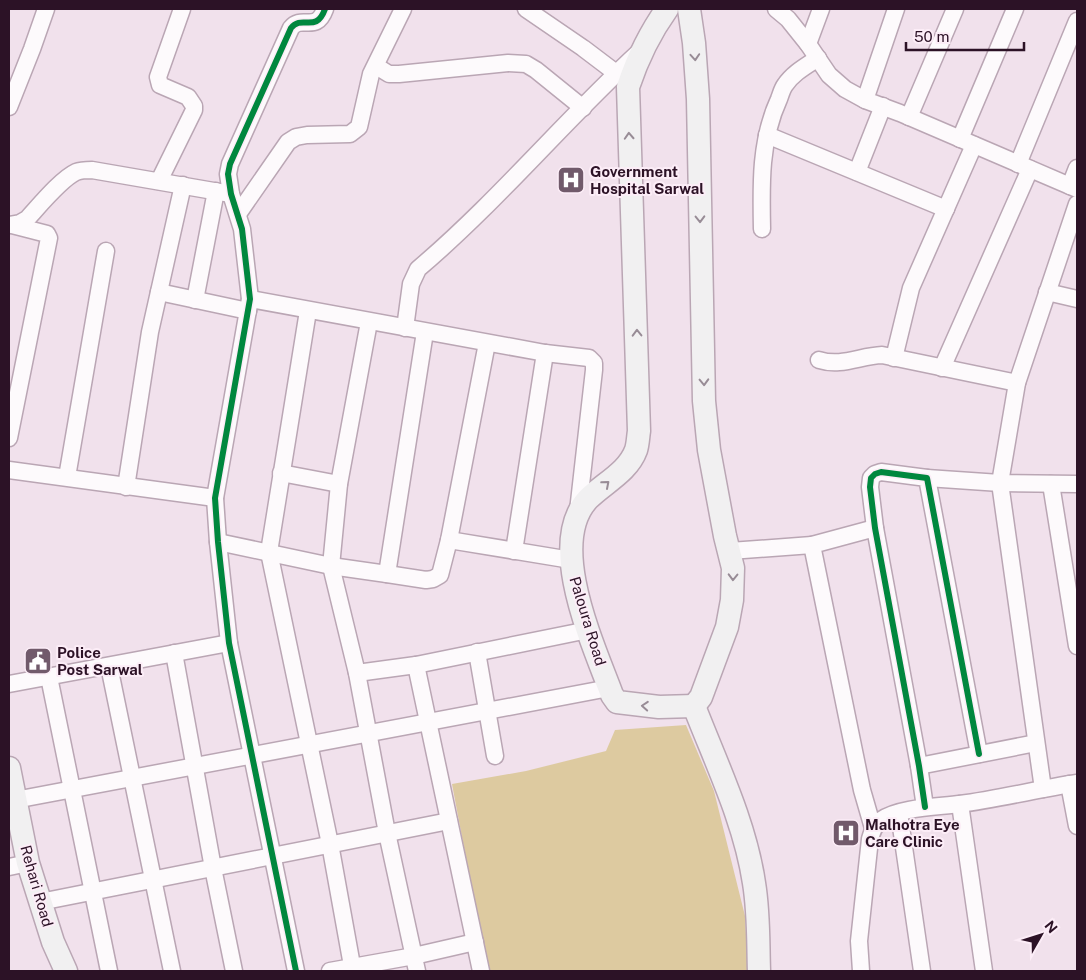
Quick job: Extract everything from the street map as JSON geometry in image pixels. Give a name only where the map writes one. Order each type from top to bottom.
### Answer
[{"type":"main road","name":"Paloura Road","points":[[667,9],[641,50],[628,87],[639,431],[636,450],[626,466],[589,498],[578,511],[572,529],[571,560],[588,630],[609,688],[617,702],[659,707],[694,706]]},
{"type":"main road","points":[[689,9],[694,43],[698,99],[704,401],[709,450],[733,568],[732,600],[727,627],[701,697],[694,706],[728,790],[749,857],[758,918],[759,971]]},
{"type":"main road","name":"Rehari Road","points":[[9,768],[16,800],[18,865],[40,902],[53,942],[66,971]]},
{"type":"street","points":[[9,108],[46,9]]},
{"type":"street","points":[[160,181],[194,106],[188,97],[160,85],[158,81],[182,9]]},
{"type":"street","points":[[196,300],[230,164],[291,28],[297,23],[317,21],[322,17],[325,9]]},
{"type":"street","points":[[238,214],[288,142],[296,137],[350,134],[359,127],[371,74],[403,9]]},
{"type":"street","points":[[526,9],[616,73]]},
{"type":"street","points":[[776,9],[788,19],[829,75],[845,89],[865,100],[1073,188],[1077,168]]},
{"type":"street","points":[[808,44],[821,9]]},
{"type":"street","points":[[865,100],[896,9]]},
{"type":"street","points":[[909,117],[955,9]]},
{"type":"street","points":[[894,358],[911,288],[946,209],[967,142],[1015,9]]},
{"type":"street","points":[[942,368],[1024,166],[1077,21]]},
{"type":"street","points":[[405,328],[411,284],[418,269],[510,182],[616,73],[641,50]]},
{"type":"street","points":[[762,229],[761,176],[767,135],[773,112],[785,85],[798,71],[818,58]]},
{"type":"street","points":[[376,66],[389,74],[399,74],[508,63],[526,64],[582,108]]},
{"type":"street","points":[[857,172],[883,106]]},
{"type":"street","points":[[767,135],[946,209]]},
{"type":"street","points":[[10,225],[26,218],[64,180],[81,170],[92,170],[224,193],[238,214],[242,229],[249,305],[215,498],[218,542],[229,643],[271,857],[296,971]]},
{"type":"street","points":[[126,487],[150,332],[183,186]]},
{"type":"street","points":[[1043,789],[1000,483],[1017,383],[1076,210]]},
{"type":"street","points":[[9,438],[49,238],[47,234],[42,232],[10,225]]},
{"type":"street","points":[[67,477],[106,251]]},
{"type":"street","points":[[159,292],[196,300],[308,311],[546,353],[589,358],[594,363],[594,370],[578,511]]},
{"type":"street","points":[[1047,292],[1077,299]]},
{"type":"street","points":[[308,311],[269,552],[330,844],[352,969]]},
{"type":"street","points":[[369,322],[339,484],[332,566],[357,673],[415,964]]},
{"type":"street","points":[[387,574],[425,332]]},
{"type":"street","points":[[218,542],[332,566],[426,580],[434,579],[440,575],[449,540],[487,343]]},
{"type":"street","points":[[514,551],[546,353]]},
{"type":"street","points":[[819,360],[837,363],[882,355],[1017,383]]},
{"type":"street","points":[[9,470],[215,498]]},
{"type":"street","points":[[925,807],[875,528],[870,487],[871,478],[881,472],[927,478],[1000,483],[1077,484]]},
{"type":"street","points":[[282,473],[339,484]]},
{"type":"street","points":[[927,478],[979,754]]},
{"type":"street","points":[[1051,484],[1077,646]]},
{"type":"street","points":[[730,551],[812,545],[875,528]]},
{"type":"street","points":[[449,540],[571,560]]},
{"type":"street","points":[[812,545],[862,790],[873,828],[870,839],[859,941],[861,971]]},
{"type":"street","points":[[357,673],[416,665],[588,630]]},
{"type":"street","points":[[9,684],[229,643]]},
{"type":"street","points":[[477,652],[495,756]]},
{"type":"street","points":[[174,654],[234,971]]},
{"type":"street","points":[[416,665],[481,971]]},
{"type":"street","points":[[108,666],[172,971]]},
{"type":"street","points":[[48,677],[109,971]]},
{"type":"street","points":[[16,800],[609,688]]},
{"type":"street","points":[[919,766],[1036,743]]},
{"type":"street","points":[[873,828],[882,820],[899,813],[925,807],[960,804],[1073,783],[1077,826]]},
{"type":"street","points":[[960,804],[984,971]]},
{"type":"street","points":[[899,813],[922,971]]},
{"type":"street","points":[[40,902],[449,821]]},
{"type":"street","points":[[330,971],[415,964],[475,942]]},
{"type":"shaded area","points":[[686,725],[714,791],[745,916],[748,971],[489,971],[452,784],[526,771],[606,751],[615,730]]},
{"type":"cycle path","points":[[296,971],[229,643],[215,498],[250,299],[242,229],[231,194],[228,174],[230,164],[291,28],[295,24],[317,21],[325,9]]},
{"type":"cycle path","points":[[925,807],[875,528],[870,487],[871,478],[875,474],[881,472],[927,478],[979,754]]},
{"type":"place","name":"Government Hospital Sarwal","points":[[571,180]]},
{"type":"place","name":"Police Post Sarwal","points":[[38,661]]},
{"type":"place","name":"Malhotra Eye Care Clinic","points":[[846,833]]}]
